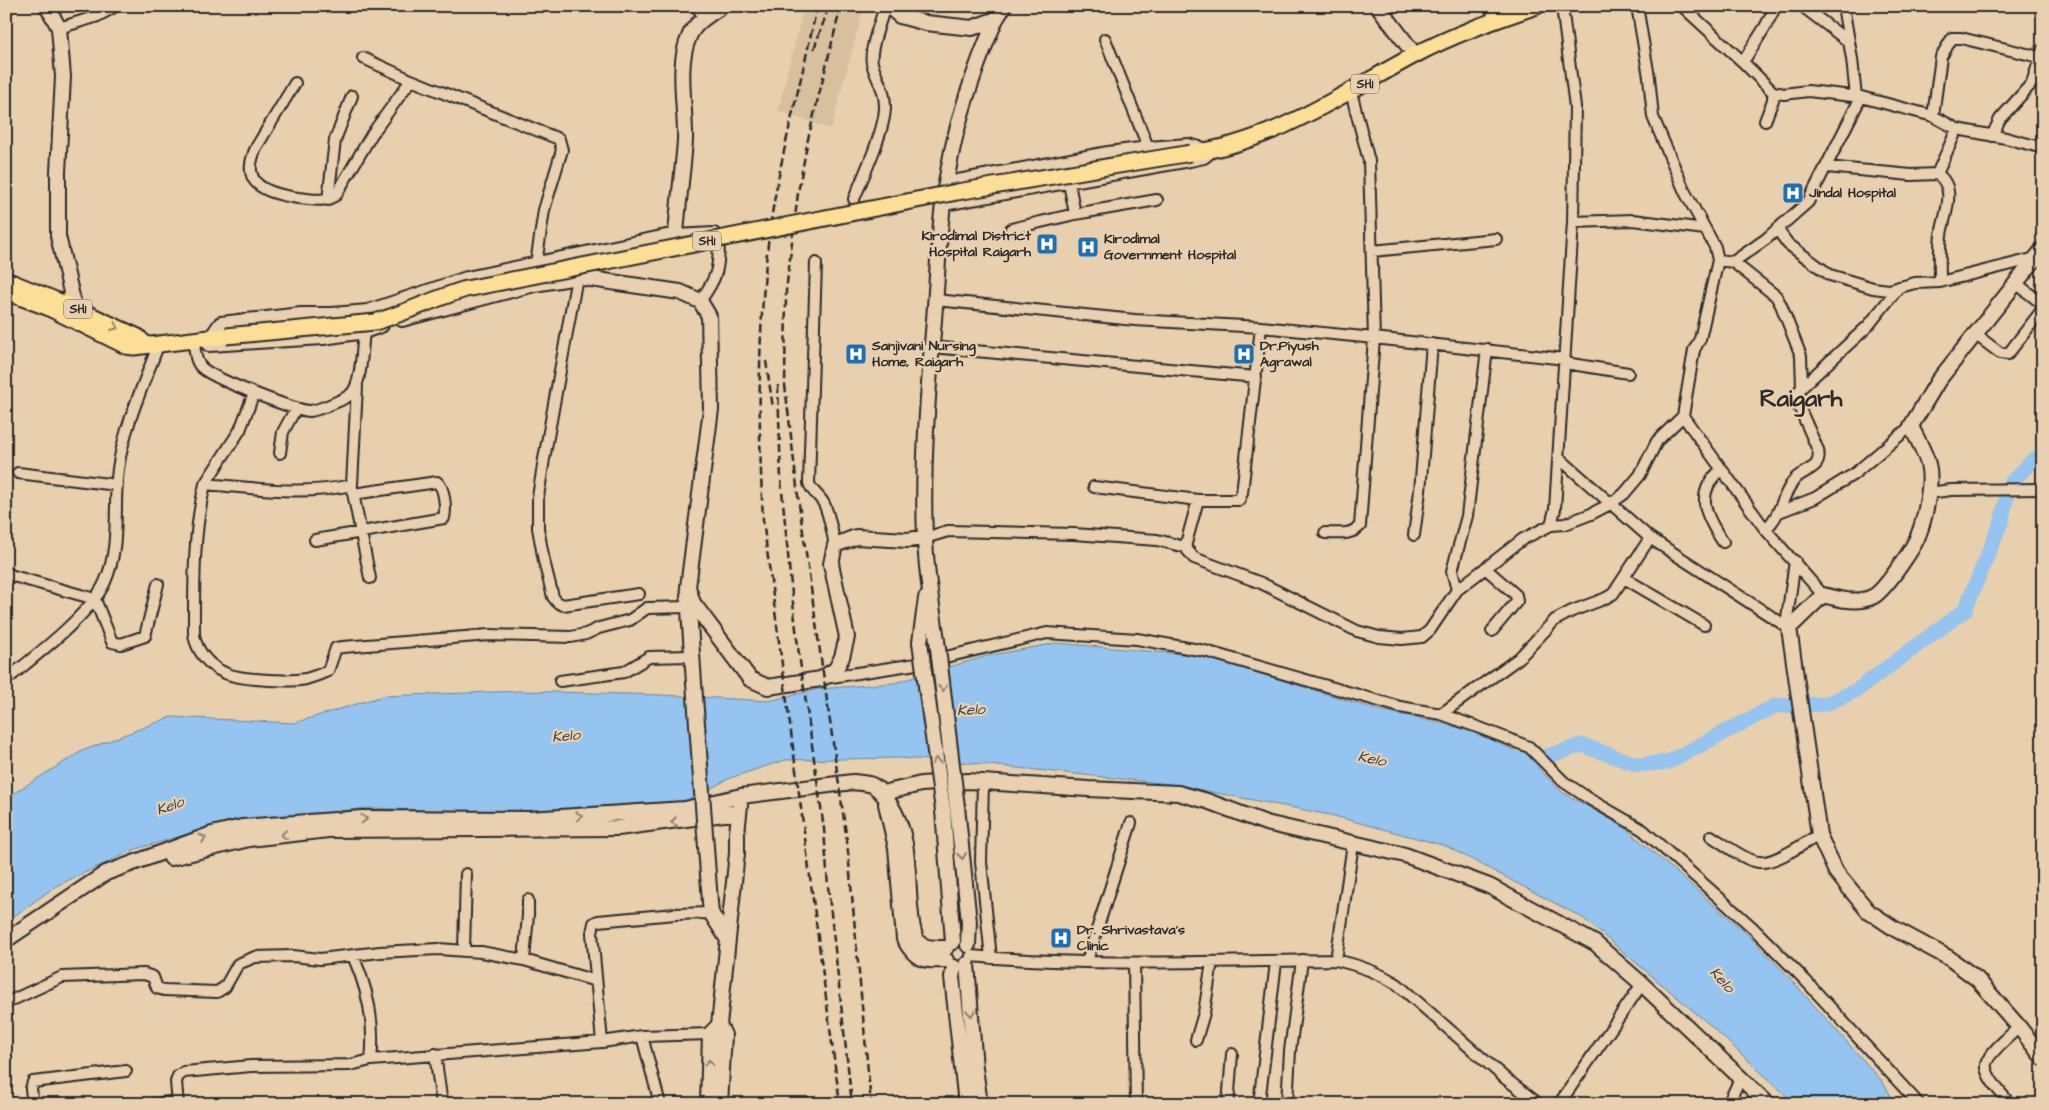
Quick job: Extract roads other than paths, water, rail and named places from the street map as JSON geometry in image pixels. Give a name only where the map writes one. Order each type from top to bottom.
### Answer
[{"type":"main road","name":"SH1","points":[[6,280],[76,314],[152,344],[189,342],[219,337],[375,322],[397,316],[443,296],[466,289],[957,192],[1214,150],[1267,133],[1351,92],[1492,13],[1537,6]]},
{"type":"main road","name":"SH1","points":[[6,292],[47,307],[76,314]]},
{"type":"street","points":[[47,6],[59,28],[63,77],[58,172],[58,236],[76,314]]},
{"type":"street","points":[[59,28],[98,16],[116,6]]},
{"type":"street","points":[[697,6],[704,19]]},
{"type":"street","points":[[676,235],[685,138],[683,70],[685,49],[688,37],[694,28],[722,6]]},
{"type":"street","points":[[854,199],[882,127],[885,109],[883,87],[872,62],[873,52],[887,6],[900,16],[926,23],[972,28],[996,19]]},
{"type":"street","points":[[966,1104],[952,977],[969,922],[937,640],[928,582],[925,538],[926,437],[948,166],[974,73],[996,19],[1004,6]]},
{"type":"street","points":[[1378,6],[1414,55]]},
{"type":"street","points":[[1551,526],[1555,509],[1573,222],[1575,107],[1562,6]]},
{"type":"street","points":[[835,545],[856,537],[907,540],[925,538],[948,531],[1074,534],[1157,540],[1185,547],[1194,558],[1261,583],[1357,631],[1379,637],[1402,639],[1422,637],[1430,630],[1457,590],[1523,539],[1551,526],[1565,524],[1591,514],[1624,494],[1640,475],[1657,441],[1683,416],[1694,350],[1700,339],[1718,260],[1715,247],[1685,192],[1653,117],[1649,77],[1637,6]]},
{"type":"street","points":[[1682,6],[1773,92],[1784,94],[1808,91],[1859,97],[1933,116],[1957,129],[2043,148]]},
{"type":"street","points":[[1743,62],[1776,6]]},
{"type":"street","points":[[1802,6],[1848,42]]},
{"type":"street","points":[[1733,262],[1777,229],[1808,202],[1827,167],[1859,97],[1848,42],[1844,6]]},
{"type":"street","points":[[1933,116],[1941,57],[1952,38],[2041,53],[2032,83],[2000,119],[1992,136]]},
{"type":"street","points":[[1105,39],[1148,147]]},
{"type":"street","points":[[363,58],[411,80],[559,139],[562,150],[544,210],[536,264]]},
{"type":"street","points":[[295,82],[256,146],[252,156],[250,172],[254,181],[265,190],[280,195],[328,200],[336,195],[372,134],[411,80]]},
{"type":"street","points":[[1325,533],[1348,534],[1360,526],[1374,338],[1370,161],[1351,92]]},
{"type":"street","points":[[1765,121],[1773,100],[1773,92]]},
{"type":"street","points":[[328,200],[335,140],[352,96]]},
{"type":"street","points":[[1937,174],[1957,129]]},
{"type":"street","points":[[947,182],[1108,152],[1148,147],[1188,144],[1214,150]]},
{"type":"street","points":[[944,205],[1190,161],[1204,158],[1214,150]]},
{"type":"street","points":[[1827,167],[1912,175],[1937,174],[1943,178],[1949,191],[1941,235],[1940,282]]},
{"type":"street","points":[[1069,183],[1075,214]]},
{"type":"street","points":[[1011,230],[1075,214],[1157,200]]},
{"type":"street","points":[[1573,222],[1633,220],[1705,229]]},
{"type":"street","points":[[1777,229],[1788,244],[1830,275],[1873,288],[1888,290],[1916,283],[1940,282],[2040,253]]},
{"type":"street","points":[[219,337],[221,324],[301,315],[368,312],[467,279],[676,235],[714,232],[719,237],[719,252],[714,283],[700,301]]},
{"type":"street","points":[[1372,250],[1496,239]]},
{"type":"street","points":[[1779,512],[1815,498],[1854,474],[1910,426],[1938,380],[2040,253]]},
{"type":"street","points":[[1718,260],[1733,262],[1776,296],[1801,356],[1802,387]]},
{"type":"street","points":[[816,263],[810,483],[813,492],[820,497],[825,505],[835,545],[831,564],[847,637],[842,657],[836,669],[821,679]]},
{"type":"street","points":[[577,278],[538,497],[538,528],[544,561],[553,597],[557,602],[564,605],[639,594]]},
{"type":"street","points":[[357,386],[351,395],[342,400],[311,411],[296,408],[203,369],[189,342],[214,344],[323,337],[364,331],[439,308],[534,284],[577,278],[680,292],[700,301],[709,316],[711,409],[688,587],[688,607],[711,908],[728,940]]},
{"type":"street","points":[[1976,334],[2000,353],[2008,354],[2042,310],[2040,303],[2016,282]]},
{"type":"street","points":[[1765,529],[1772,524],[1796,479],[1818,462],[1820,458],[1796,400],[1796,395],[1802,387],[1868,326],[1899,287]]},
{"type":"street","points":[[936,300],[1135,320],[1261,328],[1487,349],[1628,373]]},
{"type":"street","points":[[1094,487],[1198,500],[1239,500],[1241,497],[1261,328]]},
{"type":"street","points":[[364,331],[357,386],[352,489],[370,578]]},
{"type":"street","points":[[6,680],[82,614],[106,582],[115,543],[118,470],[128,426],[152,344]]},
{"type":"street","points":[[1414,535],[1420,491],[1432,344]]},
{"type":"street","points":[[932,347],[1256,377]]},
{"type":"street","points":[[1457,590],[1452,572],[1467,516],[1487,349]]},
{"type":"street","points":[[254,392],[240,430],[205,484],[199,520],[194,580],[195,644],[202,655],[216,669],[236,677],[305,679],[328,670],[336,648],[489,635],[571,637],[630,620],[647,608],[688,607]]},
{"type":"street","points":[[280,453],[283,432],[296,408]]},
{"type":"street","points":[[1683,416],[1765,529],[1823,595],[1842,600],[1865,600],[1874,597],[1889,582],[1918,536],[1929,493],[1929,465],[1910,426]]},
{"type":"street","points":[[1558,458],[1650,538],[1788,626]]},
{"type":"street","points":[[1722,469],[1709,482],[1704,505],[1709,521],[1724,542]]},
{"type":"street","points":[[18,473],[117,485]]},
{"type":"street","points":[[205,484],[287,491],[319,491],[437,482],[442,487],[444,518],[315,540]]},
{"type":"street","points":[[1929,493],[1951,490],[2040,490]]},
{"type":"street","points":[[1185,547],[1198,500]]},
{"type":"street","points":[[1441,714],[1519,658],[1555,620],[1613,594],[1650,538]]},
{"type":"street","points":[[1795,561],[1788,626],[1819,835],[1836,872],[1868,911],[1895,930],[1949,958],[1976,978],[2019,1027],[2043,1058]]},
{"type":"street","points":[[1485,568],[1516,595],[1517,601],[1492,631]]},
{"type":"street","points":[[6,572],[13,576],[95,599]]},
{"type":"street","points":[[1624,578],[1704,625]]},
{"type":"street","points":[[928,582],[920,642],[942,810],[958,955],[980,1104]]},
{"type":"street","points":[[95,599],[112,642],[121,644],[145,636],[158,584]]},
{"type":"street","points":[[688,587],[693,603],[750,680],[768,687],[916,664],[1047,633],[1137,640],[1205,651],[1400,707],[1441,714],[1529,747],[1564,782],[1643,830],[1698,877],[1805,980],[1919,1104]]},
{"type":"street","points":[[1788,626],[1823,595]]},
{"type":"street","points":[[560,681],[624,672],[649,657],[691,656]]},
{"type":"street","points":[[883,793],[921,784],[968,781],[1178,793],[1207,801],[1266,823],[1405,855],[1489,886],[1595,943],[1642,984],[1768,1104]]},
{"type":"street","points":[[6,940],[106,873],[212,834],[242,827],[362,818],[529,819],[685,810],[741,796],[853,782],[871,784],[883,793],[896,848],[904,939],[911,952],[920,959],[958,955],[1031,961],[1134,963],[1336,960],[1382,974],[1397,984],[1506,1079],[1539,1104]]},
{"type":"street","points":[[983,783],[981,862],[991,958]]},
{"type":"street","points":[[708,1104],[714,1030],[728,940],[741,796]]},
{"type":"street","points":[[6,945],[110,879],[178,855],[249,839],[328,830],[618,828],[739,812]]},
{"type":"street","points":[[1088,961],[1131,823]]},
{"type":"street","points":[[1711,836],[1749,859],[1759,862],[1773,860],[1819,835]]},
{"type":"street","points":[[1336,960],[1353,844]]},
{"type":"street","points":[[464,951],[466,874]]},
{"type":"street","points":[[524,960],[528,900]]},
{"type":"street","points":[[602,1042],[592,933],[594,923],[711,908]]},
{"type":"street","points":[[6,1003],[62,977],[75,975],[144,974],[153,977],[156,988],[214,992],[224,987],[238,964],[255,957],[293,956],[320,960],[438,949],[524,960],[596,980]]},
{"type":"street","points":[[353,956],[360,971],[373,1024],[371,1060]]},
{"type":"street","points":[[1287,1104],[1290,1051],[1302,960]]},
{"type":"street","points":[[1196,1040],[1204,1013],[1212,962]]},
{"type":"street","points":[[1259,1104],[1276,962]]},
{"type":"street","points":[[1134,963],[1136,1104]]},
{"type":"street","points":[[1559,1104],[1642,984]]},
{"type":"street","points":[[2010,1104],[1985,1068],[1987,1060],[2019,1027]]},
{"type":"street","points":[[154,1104],[178,1102],[176,1082],[178,1076],[184,1072],[251,1066],[350,1065],[371,1060],[602,1042],[642,1036],[714,1030],[724,1036],[720,1104]]},
{"type":"street","points":[[642,1036],[660,1104]]},
{"type":"street","points":[[434,1054],[442,1104]]},
{"type":"street","points":[[1228,1104],[1232,1054]]},
{"type":"street","points":[[33,1104],[31,1089],[33,1082],[126,1071]]},
{"type":"street","points":[[1728,1104],[1741,1077]]},
{"type":"water","name":"Kelo","points":[[1057,643],[1203,656],[1375,709],[1475,732],[1526,756],[1562,792],[1624,827],[1746,933],[1786,974],[1882,1081],[1896,1104],[1795,1104],[1710,1025],[1583,918],[1446,846],[1330,815],[1170,784],[970,763],[899,758],[785,760],[730,778],[675,808],[570,816],[368,808],[215,826],[136,849],[56,886],[6,922],[6,798],[82,751],[171,717],[294,723],[383,696],[521,691],[662,695],[769,701],[818,689],[894,683],[987,656]]},
{"type":"waterway","points":[[1511,758],[1535,760],[1582,745],[1638,765],[1668,762],[1775,706],[1826,704],[1857,690],[1965,610],[2002,520],[2009,485],[2032,461],[2043,456]]},
{"type":"railway","points":[[817,6],[782,162],[767,252],[761,328],[760,443],[763,520],[840,1104]]},
{"type":"railway","points":[[814,49],[829,6]]},
{"type":"railway","points":[[841,6],[808,139],[798,193],[786,291],[785,385],[799,504],[847,841],[871,1104]]},
{"type":"railway","points":[[766,361],[773,408]]},
{"type":"railway","points":[[778,385],[781,480],[790,576],[798,647],[824,829],[828,886],[852,1104]]},
{"type":"place","name":"Jindal Hospital","points":[[1793,193]]},
{"type":"place","name":"Kirodimal District Hospital Raigarh","points":[[1047,244]]},
{"type":"place","name":"Kirodimal Government Hospital","points":[[1088,247]]},
{"type":"place","name":"Sanjivani Nursing Home, Raigarh","points":[[856,354]]},
{"type":"place","name":"Dr.Piyush Agrawal","points":[[1244,354]]},
{"type":"place","name":"Dr. Shrivastava's Clinic","points":[[1061,938]]},
{"type":"district","name":"Raigarh","points":[[1801,399]]}]
